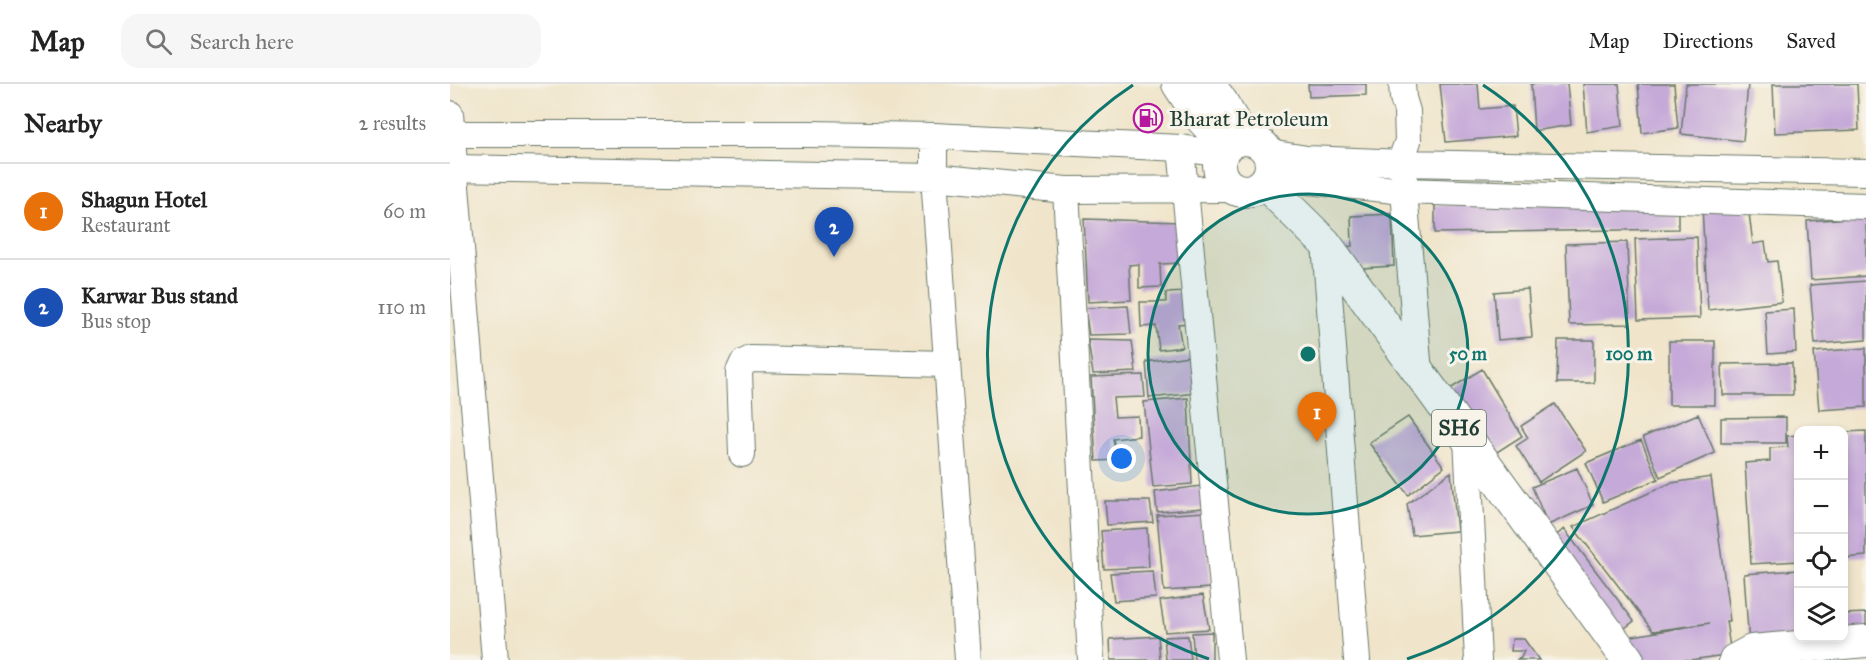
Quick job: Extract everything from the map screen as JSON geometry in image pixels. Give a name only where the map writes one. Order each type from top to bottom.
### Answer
[{"type":"main road","points":[[1178,84],[1199,116],[1251,168]]},
{"type":"main road","points":[[1209,84],[1221,100],[1251,168]]},
{"type":"main road","name":"SH6","points":[[1251,168],[1325,243],[1628,660]]},
{"type":"main road","points":[[1735,660],[1752,651],[1866,641]]},
{"type":"street","points":[[1402,91],[1407,111],[1408,141],[1404,158],[1404,191],[1419,373]]},
{"type":"street","points":[[495,660],[451,127],[934,136],[1181,148],[1251,168],[1404,191],[1866,206]]},
{"type":"street","points":[[809,134],[809,175]]},
{"type":"street","points":[[934,136],[934,177],[968,660]]},
{"type":"street","points":[[1181,148],[1230,660]]},
{"type":"street","points":[[456,168],[934,177],[1066,190],[1186,190],[1251,168],[1307,159],[1404,158],[1866,172]]},
{"type":"street","points":[[1066,190],[1091,660]]},
{"type":"street","points":[[1325,243],[1357,660]]},
{"type":"street","points":[[742,454],[739,372],[743,363],[751,359],[947,364]]},
{"type":"street","points":[[1467,438],[1478,660]]},
{"type":"building","points":[[1308,84],[1366,84],[1366,95],[1309,97]]},
{"type":"building","points":[[1440,84],[1478,84],[1480,109],[1513,106],[1516,136],[1446,142]]},
{"type":"building","points":[[1531,84],[1567,84],[1571,125],[1534,131]]},
{"type":"building","points":[[1583,84],[1619,84],[1623,126],[1587,132]]},
{"type":"building","points":[[1638,84],[1674,84],[1678,128],[1642,133]]},
{"type":"building","points":[[1686,84],[1748,84],[1743,141],[1681,134]]},
{"type":"building","points":[[1773,84],[1857,84],[1859,130],[1775,133]]},
{"type":"building","points":[[1678,202],[1678,229],[1435,233],[1435,205]]},
{"type":"building","points":[[1748,206],[1753,244],[1765,242],[1768,262],[1777,261],[1782,302],[1708,310],[1702,208]]},
{"type":"building","points":[[1392,214],[1394,266],[1345,269],[1334,247],[1352,246],[1351,216]]},
{"type":"building","points":[[1866,217],[1866,276],[1811,280],[1807,221]]},
{"type":"building","points":[[1084,219],[1181,222],[1182,263],[1160,264],[1161,287],[1139,288],[1139,264],[1129,265],[1131,300],[1088,302]]},
{"type":"building","points":[[1697,237],[1700,318],[1638,320],[1635,239]]},
{"type":"building","points":[[1627,242],[1630,324],[1569,325],[1566,244]]},
{"type":"building","points":[[1866,281],[1866,340],[1815,344],[1810,285]]},
{"type":"building","points":[[1528,289],[1532,337],[1498,340],[1494,292]]},
{"type":"building","points":[[1187,292],[1189,323],[1178,324],[1182,347],[1159,350],[1156,326],[1141,327],[1140,302],[1166,302],[1166,293]]},
{"type":"building","points":[[1128,306],[1131,334],[1089,335],[1085,308]]},
{"type":"building","points":[[1794,309],[1796,352],[1768,354],[1765,311]]},
{"type":"building","points":[[1088,340],[1132,341],[1136,372],[1093,374]]},
{"type":"building","points":[[1558,340],[1594,340],[1594,383],[1557,383]]},
{"type":"building","points":[[1669,341],[1715,341],[1715,405],[1669,405]]},
{"type":"building","points":[[1866,348],[1866,407],[1819,410],[1814,352]]},
{"type":"building","points":[[1196,355],[1197,393],[1149,398],[1146,362]]},
{"type":"building","points":[[1792,363],[1793,395],[1723,395],[1722,364]]},
{"type":"building","points":[[1482,369],[1522,436],[1486,459],[1445,392]]},
{"type":"building","points":[[1143,375],[1145,397],[1113,398],[1115,417],[1138,416],[1139,436],[1113,439],[1117,460],[1096,461],[1091,377]]},
{"type":"building","points":[[1188,398],[1192,484],[1153,487],[1144,402]]},
{"type":"building","points":[[1555,404],[1586,451],[1539,482],[1516,446],[1528,438],[1521,426]]},
{"type":"building","points":[[1698,414],[1715,453],[1660,477],[1643,437]]},
{"type":"building","points":[[1408,417],[1444,467],[1408,495],[1369,443]]},
{"type":"building","points":[[1786,417],[1786,443],[1721,443],[1721,418]]},
{"type":"building","points":[[1866,431],[1866,556],[1848,558],[1848,480],[1848,432]]},
{"type":"building","points":[[1794,435],[1794,561],[1751,564],[1745,463],[1770,461],[1770,448],[1788,447],[1787,436]]},
{"type":"building","points":[[1641,440],[1658,479],[1603,502],[1586,463]]},
{"type":"building","points":[[1577,468],[1593,505],[1548,525],[1532,487]]},
{"type":"building","points":[[1451,472],[1457,531],[1412,535],[1407,504]]},
{"type":"building","points":[[1711,477],[1730,621],[1726,621],[1731,654],[1691,660],[1640,660],[1627,637],[1710,623],[1653,631],[1573,527],[1671,483]]},
{"type":"building","points":[[1201,486],[1203,508],[1157,512],[1155,492]]},
{"type":"building","points":[[1105,501],[1150,501],[1153,522],[1107,525]]},
{"type":"building","points":[[1205,512],[1211,588],[1164,591],[1157,515]]},
{"type":"building","points":[[1147,528],[1149,567],[1104,569],[1101,531]]},
{"type":"building","points":[[1564,529],[1634,621],[1617,634],[1548,542]]},
{"type":"building","points":[[1794,570],[1794,639],[1749,645],[1744,574]]},
{"type":"building","points":[[1153,571],[1156,598],[1114,601],[1110,573]]},
{"type":"building","points":[[1203,595],[1209,629],[1165,632],[1160,601]]},
{"type":"building","points":[[1866,613],[1866,635],[1848,636],[1848,614]]},
{"type":"building","points":[[1212,632],[1212,660],[1194,660],[1192,633]]},
{"type":"building","points":[[1158,636],[1160,660],[1111,660],[1110,639]]},
{"type":"building","points":[[1188,636],[1191,660],[1166,660],[1164,637]]},
{"type":"building","points":[[1512,639],[1524,639],[1539,660],[1516,660],[1521,658],[1524,651],[1511,651]]},
{"type":"place","name":"Bharat Petroleum","points":[[1148,118]]},
{"type":"place","name":"Karwar Bus stand","points":[[834,257]]},
{"type":"place","name":"Shagun Hotel","points":[[1317,442]]}]
